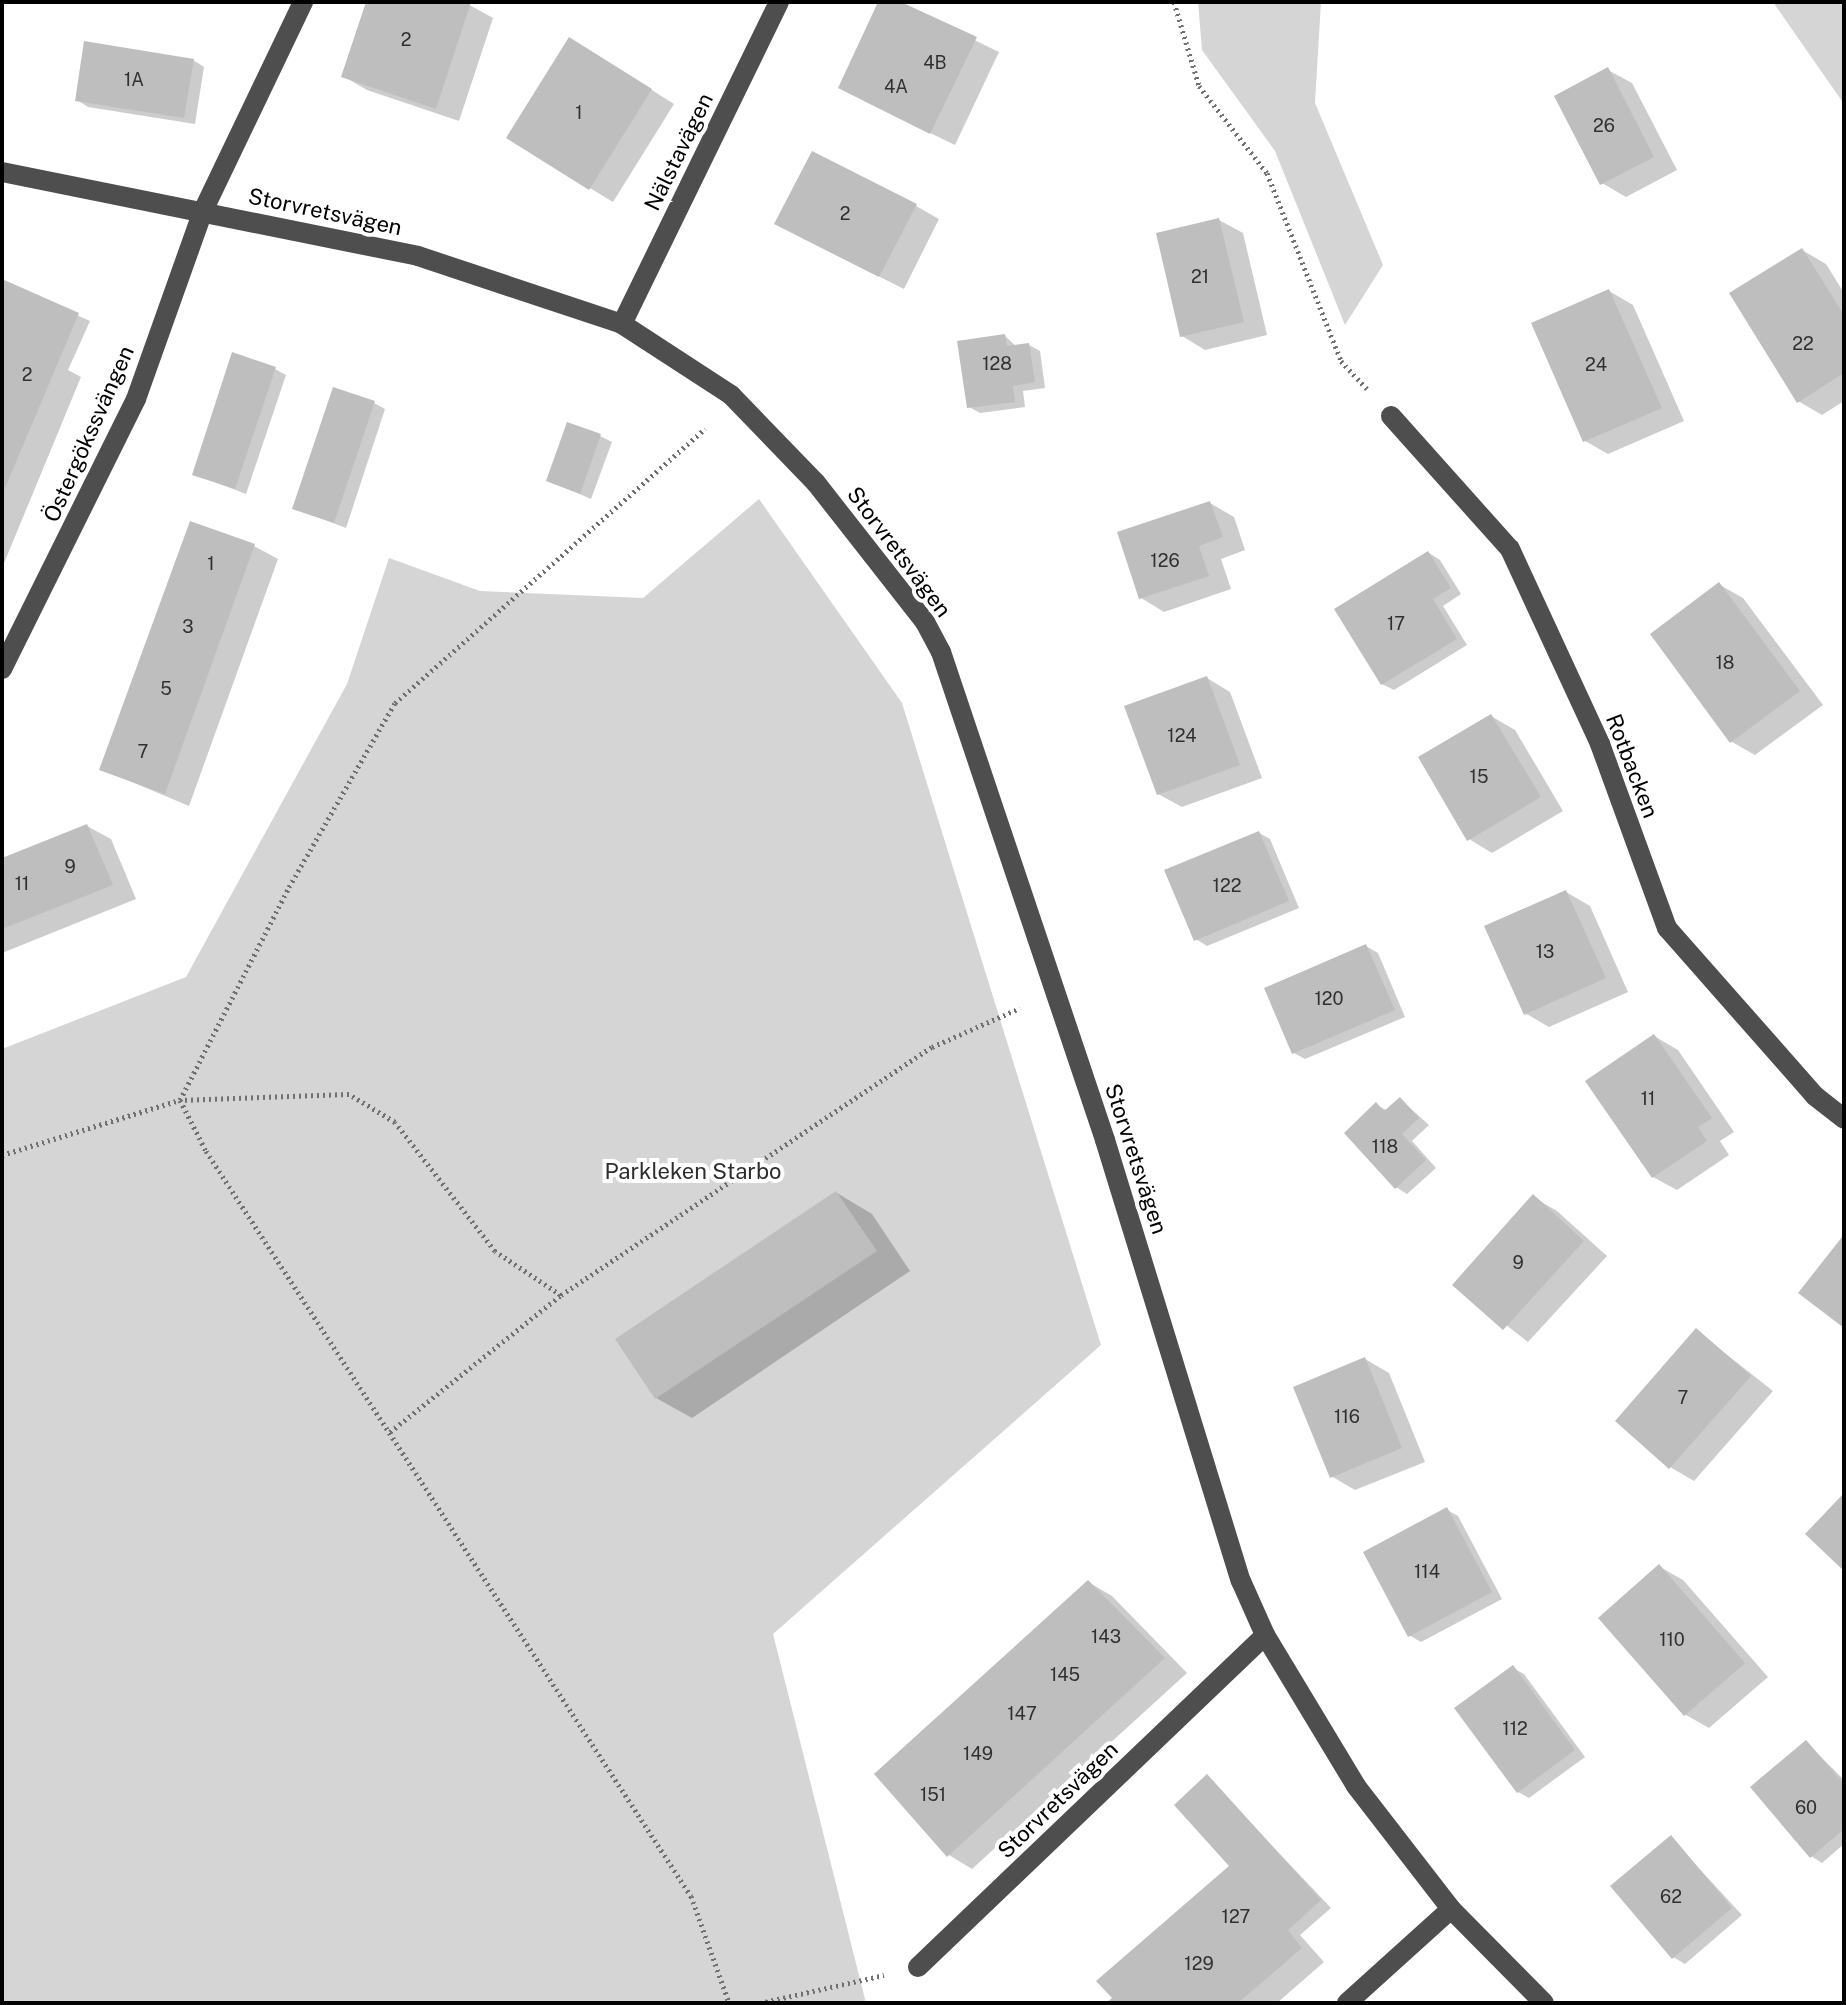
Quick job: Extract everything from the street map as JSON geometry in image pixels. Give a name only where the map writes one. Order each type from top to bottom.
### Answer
[{"type":"street","name":"Östergökssvängen","points":[[2,669],[136,399],[203,211],[303,2]]},
{"type":"street","name":"Nälstavägen","points":[[622,324],[779,2]]},
{"type":"street","name":"Storvretsvägen","points":[[2,172],[418,256],[622,324],[731,395],[805,472],[925,622],[941,652],[1105,1140],[1241,1581],[1265,1635],[1356,1786],[1451,1909],[1544,2003]]},
{"type":"street","name":"Rotbacken","points":[[1391,416],[1510,549],[1600,744],[1667,928],[1815,1096],[1844,1119]]},
{"type":"street","name":"Storvretsvägen","points":[[918,1967],[1265,1635]]},
{"type":"street","points":[[1347,2003],[1451,1909]]},
{"type":"path","points":[[1174,2],[1199,86],[1267,173],[1341,361],[1391,416]]},
{"type":"path","points":[[180,1100],[289,887],[395,703],[705,429]]},
{"type":"path","points":[[390,1432],[561,1295],[932,1047],[1028,1004]]},
{"type":"path","points":[[2,1155],[180,1100],[349,1094],[395,1122],[495,1251],[561,1295]]},
{"type":"path","points":[[180,1100],[206,1151],[691,1896],[729,2003]]},
{"type":"path","points":[[760,2003],[918,1967]]},
{"type":"green space","points":[[1198,2],[1321,2],[1315,103],[1383,265],[1345,325],[1275,151],[1202,50]]},
{"type":"green space","points":[[1773,2],[1844,2],[1844,104]]},
{"type":"green space","name":"Parkleken Starbo","points":[[759,499],[902,703],[1101,1345],[773,1634],[866,2003],[2,2003],[2,1049],[186,977],[347,684],[389,558],[480,591],[643,598]]},
{"type":"building","points":[[366,2],[471,2],[436,109],[341,77]]},
{"type":"building","points":[[878,2],[901,2],[977,37],[930,134],[838,88]]},
{"type":"building","points":[[569,37],[652,89],[589,190],[506,138]]},
{"type":"building","points":[[84,41],[194,59],[184,118],[75,101]]},
{"type":"building","points":[[1608,67],[1654,157],[1600,185],[1554,96]]},
{"type":"building","points":[[812,151],[917,204],[879,277],[774,224]]},
{"type":"building","points":[[1219,218],[1244,322],[1180,337],[1156,233]]},
{"type":"building","points":[[1802,248],[1844,315],[1844,373],[1797,403],[1729,293]]},
{"type":"building","points":[[2,279],[79,313],[2,495]]},
{"type":"building","points":[[1609,289],[1662,408],[1583,442],[1531,323]]},
{"type":"building","points":[[1005,334],[1007,346],[1029,343],[1035,382],[1013,386],[1015,402],[967,408],[957,341]]},
{"type":"building","points":[[232,352],[276,367],[235,489],[192,475]]},
{"type":"building","points":[[333,387],[375,401],[334,523],[292,509]]},
{"type":"building","points":[[567,422],[601,434],[580,494],[546,481]]},
{"type":"building","points":[[1210,501],[1223,537],[1199,546],[1209,576],[1139,599],[1117,532]]},
{"type":"building","points":[[190,521],[255,544],[165,794],[99,770]]},
{"type":"building","points":[[1428,551],[1451,588],[1433,599],[1457,639],[1381,685],[1334,609]]},
{"type":"building","points":[[1719,582],[1800,691],[1730,743],[1650,634]]},
{"type":"building","points":[[1207,676],[1240,765],[1157,795],[1124,706]]},
{"type":"building","points":[[1491,714],[1541,797],[1467,841],[1418,757]]},
{"type":"building","points":[[87,824],[113,885],[2,929],[2,858]]},
{"type":"building","points":[[1259,831],[1289,901],[1194,941],[1164,870]]},
{"type":"building","points":[[1566,890],[1606,978],[1524,1015],[1484,926]]},
{"type":"building","points":[[1366,944],[1395,1010],[1292,1054],[1264,988]]},
{"type":"building","points":[[1654,1034],[1712,1118],[1698,1127],[1707,1141],[1652,1178],[1585,1081]]},
{"type":"building","points":[[1400,1097],[1419,1118],[1402,1134],[1426,1160],[1395,1189],[1344,1133],[1376,1102],[1384,1111]]},
{"type":"building","points":[[836,1191],[877,1251],[655,1399],[615,1339]]},
{"type":"building","points":[[1533,1194],[1584,1241],[1503,1330],[1452,1285]]},
{"type":"building","points":[[1842,1237],[1844,1239],[1844,1328],[1798,1293]]},
{"type":"building","points":[[1696,1328],[1751,1376],[1669,1469],[1615,1421]]},
{"type":"building","points":[[1365,1357],[1402,1448],[1330,1478],[1293,1387]]},
{"type":"building","points":[[1844,1493],[1844,1571],[1805,1534]]},
{"type":"building","points":[[1447,1507],[1492,1592],[1408,1637],[1363,1552]]},
{"type":"building","points":[[1659,1564],[1745,1663],[1684,1716],[1598,1618]]},
{"type":"building","points":[[1088,1580],[1165,1658],[947,1857],[874,1774]]},
{"type":"building","points":[[1513,1665],[1575,1750],[1517,1793],[1454,1708]]},
{"type":"building","points":[[1806,1740],[1844,1784],[1844,1829],[1810,1858],[1750,1787]]},
{"type":"building","points":[[1207,1774],[1321,1900],[1288,1930],[1302,1948],[1238,2003],[1106,2003],[1112,1998],[1096,1981],[1229,1866],[1174,1805]]},
{"type":"building","points":[[1671,1835],[1732,1908],[1672,1959],[1610,1886]]}]
